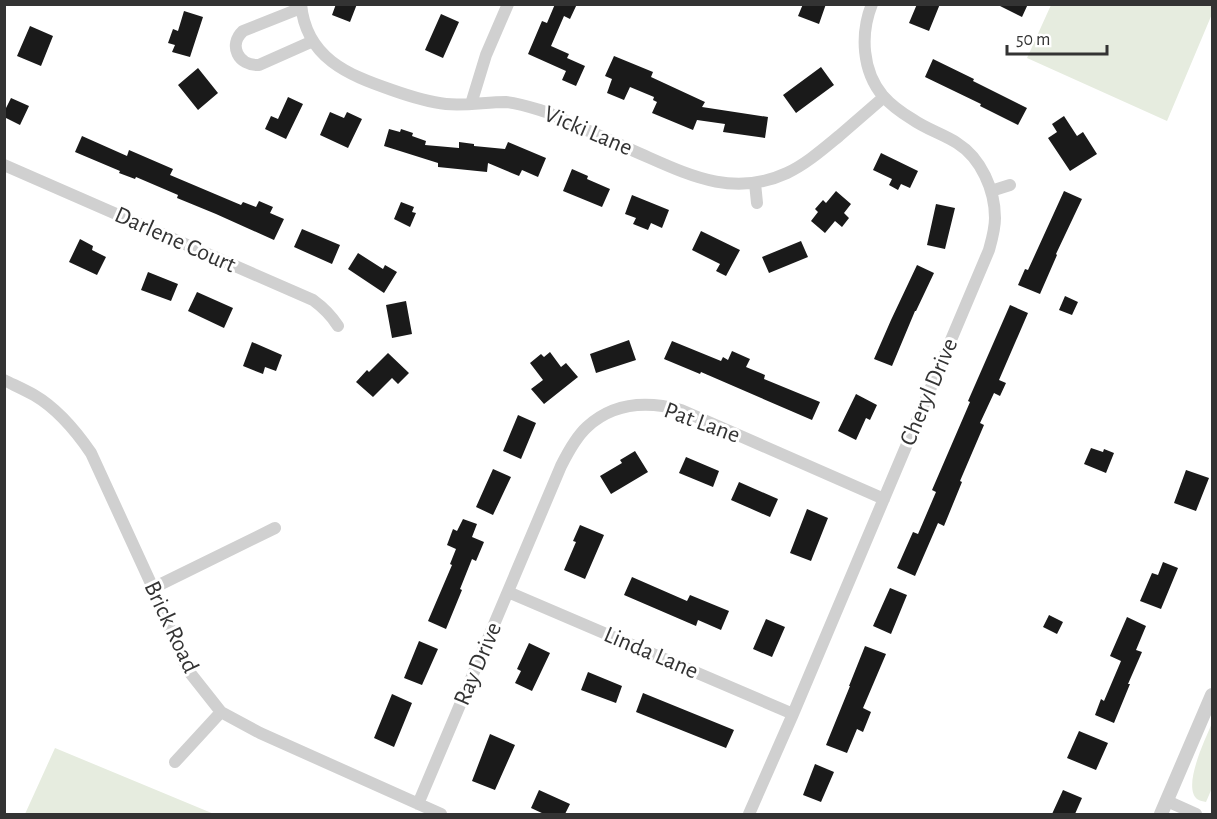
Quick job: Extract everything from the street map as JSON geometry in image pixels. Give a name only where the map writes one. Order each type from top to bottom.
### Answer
[{"type":"street","points":[[471,104],[486,55],[508,4]]},
{"type":"street","name":"Cheryl Drive","points":[[749,814],[989,250],[993,234],[995,217],[991,191],[980,166],[959,144],[914,121],[884,98],[872,78],[865,54],[866,30],[872,4]]},
{"type":"street","points":[[301,6],[243,31],[236,43],[236,53],[247,63],[259,65],[313,41]]},
{"type":"street","name":"Vicki Lane","points":[[301,6],[305,25],[324,56],[343,70],[361,79],[437,103],[507,102],[530,106],[688,174],[718,183],[755,183],[775,178],[799,167],[884,98]]},
{"type":"street","name":"Darlene Court","points":[[4,165],[313,300],[324,308],[338,326]]},
{"type":"street","points":[[755,183],[757,203]]},
{"type":"street","points":[[991,191],[1010,185]]},
{"type":"street","name":"Brick Road","points":[[4,380],[36,396],[60,415],[91,453],[153,588],[187,669],[221,712],[260,733],[441,814]]},
{"type":"street","name":"Pat Lane","points":[[537,523],[561,466],[576,439],[599,418],[611,411],[634,405],[664,406],[681,410],[884,499]]},
{"type":"street","name":"Ray Drive","points":[[418,804],[537,523]]},
{"type":"street","points":[[153,588],[275,528]]},
{"type":"street","name":"Linda Lane","points":[[508,592],[793,714]]},
{"type":"street","points":[[1196,814],[1164,808],[1212,694]]},
{"type":"street","points":[[174,762],[221,712]]},
{"type":"shaded area","points":[[1051,5],[1212,5],[1212,14],[1167,121],[1027,58]]},
{"type":"shaded area","points":[[1212,723],[1212,788],[1206,802],[1197,799],[1193,793],[1192,784],[1197,762]]},
{"type":"shaded area","points":[[55,748],[214,814],[25,814]]},
{"type":"building","points":[[336,4],[357,4],[350,22],[332,15]]},
{"type":"building","points":[[555,4],[577,4],[570,19],[564,16],[551,46],[569,54],[567,58],[585,66],[576,86],[562,80],[566,71],[528,54],[542,21],[547,23]]},
{"type":"building","points":[[803,4],[826,4],[819,24],[798,16]]},
{"type":"building","points":[[917,4],[940,4],[929,31],[909,23]]},
{"type":"building","points":[[996,4],[1028,4],[1022,17]]},
{"type":"building","points":[[184,11],[203,17],[190,57],[172,52],[175,45],[168,43],[173,29],[178,31]]},
{"type":"building","points":[[441,14],[459,22],[443,58],[425,50]]},
{"type":"building","points":[[30,26],[53,36],[41,66],[17,56]]},
{"type":"building","points":[[614,56],[653,72],[651,77],[705,102],[702,107],[768,117],[765,138],[723,132],[725,124],[697,120],[693,130],[652,113],[657,102],[653,100],[654,97],[630,87],[624,100],[607,93],[612,79],[605,76]]},
{"type":"building","points":[[933,59],[1027,108],[1018,125],[925,77]]},
{"type":"building","points":[[821,67],[834,85],[796,113],[783,95]]},
{"type":"building","points":[[198,68],[218,93],[198,110],[178,85]]},
{"type":"building","points":[[288,97],[303,104],[286,139],[265,129],[271,116],[278,119]]},
{"type":"building","points":[[11,98],[29,106],[20,125],[4,117]]},
{"type":"building","points":[[330,112],[344,118],[347,112],[362,119],[348,148],[320,135]]},
{"type":"building","points":[[1064,116],[1077,136],[1083,132],[1097,154],[1070,171],[1048,138],[1057,132],[1052,124]]},
{"type":"building","points":[[389,129],[400,132],[401,129],[413,133],[412,136],[426,141],[425,145],[459,148],[459,142],[505,149],[508,142],[546,158],[538,177],[522,170],[519,176],[488,163],[487,172],[438,167],[438,163],[384,146]]},
{"type":"building","points":[[82,136],[127,156],[129,150],[173,169],[170,175],[241,205],[243,202],[256,207],[259,201],[273,207],[270,213],[284,219],[274,240],[177,198],[178,195],[136,177],[135,179],[119,173],[120,171],[75,152]]},
{"type":"building","points":[[881,153],[918,171],[910,188],[901,184],[898,190],[889,185],[892,179],[873,170]]},
{"type":"building","points":[[572,169],[588,176],[587,179],[610,189],[602,207],[563,191]]},
{"type":"building","points":[[836,191],[851,204],[844,213],[849,218],[842,227],[835,221],[825,233],[811,221],[818,212],[815,209],[823,200],[826,203]]},
{"type":"building","points":[[1064,191],[1082,199],[1040,294],[1018,285],[1025,269],[1028,270]]},
{"type":"building","points":[[632,195],[669,210],[662,228],[651,223],[648,230],[633,224],[636,218],[625,214]]},
{"type":"building","points":[[401,202],[414,207],[412,212],[416,213],[410,227],[394,219]]},
{"type":"building","points":[[936,204],[955,208],[945,249],[927,245]]},
{"type":"building","points":[[302,229],[340,245],[332,264],[294,247]]},
{"type":"building","points":[[701,231],[740,250],[726,276],[716,271],[720,264],[692,250]]},
{"type":"building","points":[[80,239],[93,246],[92,250],[106,257],[97,275],[69,262]]},
{"type":"building","points":[[801,241],[808,257],[769,273],[762,257]]},
{"type":"building","points":[[358,253],[383,269],[385,265],[397,272],[384,293],[348,269]]},
{"type":"building","points":[[917,265],[934,273],[892,366],[874,359]]},
{"type":"building","points":[[148,272],[178,284],[171,301],[141,290]]},
{"type":"building","points":[[197,292],[233,308],[224,328],[188,311]]},
{"type":"building","points":[[1065,296],[1078,302],[1072,315],[1059,310]]},
{"type":"building","points":[[406,301],[412,334],[392,338],[386,305]]},
{"type":"building","points":[[1010,305],[1028,313],[999,380],[1006,383],[1000,396],[994,393],[980,423],[984,425],[944,526],[938,523],[915,576],[897,568],[913,532],[918,534],[936,492],[932,490]]},
{"type":"building","points":[[629,340],[636,360],[596,373],[590,354]]},
{"type":"building","points":[[672,341],[721,361],[723,357],[728,360],[732,351],[750,359],[746,367],[765,375],[764,379],[820,402],[812,420],[701,372],[700,374],[664,359]]},
{"type":"building","points":[[252,342],[282,355],[276,371],[265,367],[263,374],[243,366]]},
{"type":"building","points":[[550,352],[561,367],[566,363],[578,377],[544,404],[531,389],[543,380],[530,363],[541,354],[544,357]]},
{"type":"building","points":[[388,353],[409,373],[398,384],[392,378],[373,397],[356,382]]},
{"type":"building","points":[[856,394],[877,405],[870,420],[866,418],[856,440],[838,431]]},
{"type":"building","points":[[518,415],[536,423],[521,459],[503,451]]},
{"type":"building","points":[[1091,448],[1114,453],[1106,473],[1084,464]]},
{"type":"building","points":[[635,451],[648,472],[611,494],[600,476],[622,463],[620,460]]},
{"type":"building","points":[[686,457],[719,471],[713,487],[679,473]]},
{"type":"building","points":[[493,469],[511,477],[493,515],[476,507]]},
{"type":"building","points":[[1186,470],[1209,478],[1196,511],[1174,503]]},
{"type":"building","points":[[739,482],[778,499],[770,517],[731,500]]},
{"type":"building","points":[[807,509],[828,518],[811,561],[790,553]]},
{"type":"building","points":[[463,519],[477,524],[472,537],[484,542],[476,561],[472,559],[446,629],[428,621],[452,565],[450,564],[456,549],[447,545],[453,529],[457,531]]},
{"type":"building","points":[[580,525],[604,535],[585,579],[564,570],[576,542],[573,541]]},
{"type":"building","points":[[1163,562],[1178,568],[1161,609],[1140,601],[1152,573],[1158,575]]},
{"type":"building","points":[[632,577],[687,601],[690,595],[729,611],[721,630],[698,620],[696,626],[624,595]]},
{"type":"building","points":[[890,588],[907,595],[891,634],[873,626]]},
{"type":"building","points":[[1049,615],[1063,622],[1057,634],[1043,627]]},
{"type":"building","points":[[1127,617],[1146,626],[1136,650],[1142,652],[1114,723],[1095,715],[1101,699],[1104,701],[1121,661],[1110,656]]},
{"type":"building","points":[[766,619],[785,627],[772,657],[753,649]]},
{"type":"building","points":[[419,641],[438,649],[422,685],[404,678]]},
{"type":"building","points":[[529,643],[550,653],[532,691],[515,683],[521,671],[517,669]]},
{"type":"building","points":[[865,646],[886,654],[863,708],[871,712],[863,732],[857,729],[847,753],[826,745]]},
{"type":"building","points":[[588,672],[622,686],[616,703],[581,690]]},
{"type":"building","points":[[643,693],[734,730],[726,748],[636,712]]},
{"type":"building","points":[[392,694],[412,703],[394,747],[374,738]]},
{"type":"building","points":[[1079,731],[1108,743],[1096,770],[1067,758]]},
{"type":"building","points":[[490,734],[515,745],[495,790],[472,781]]},
{"type":"building","points":[[815,764],[834,772],[821,802],[803,795]]},
{"type":"building","points":[[539,790],[570,804],[565,814],[544,814],[531,808]]},
{"type":"building","points":[[1063,790],[1082,798],[1075,814],[1052,814]]}]
